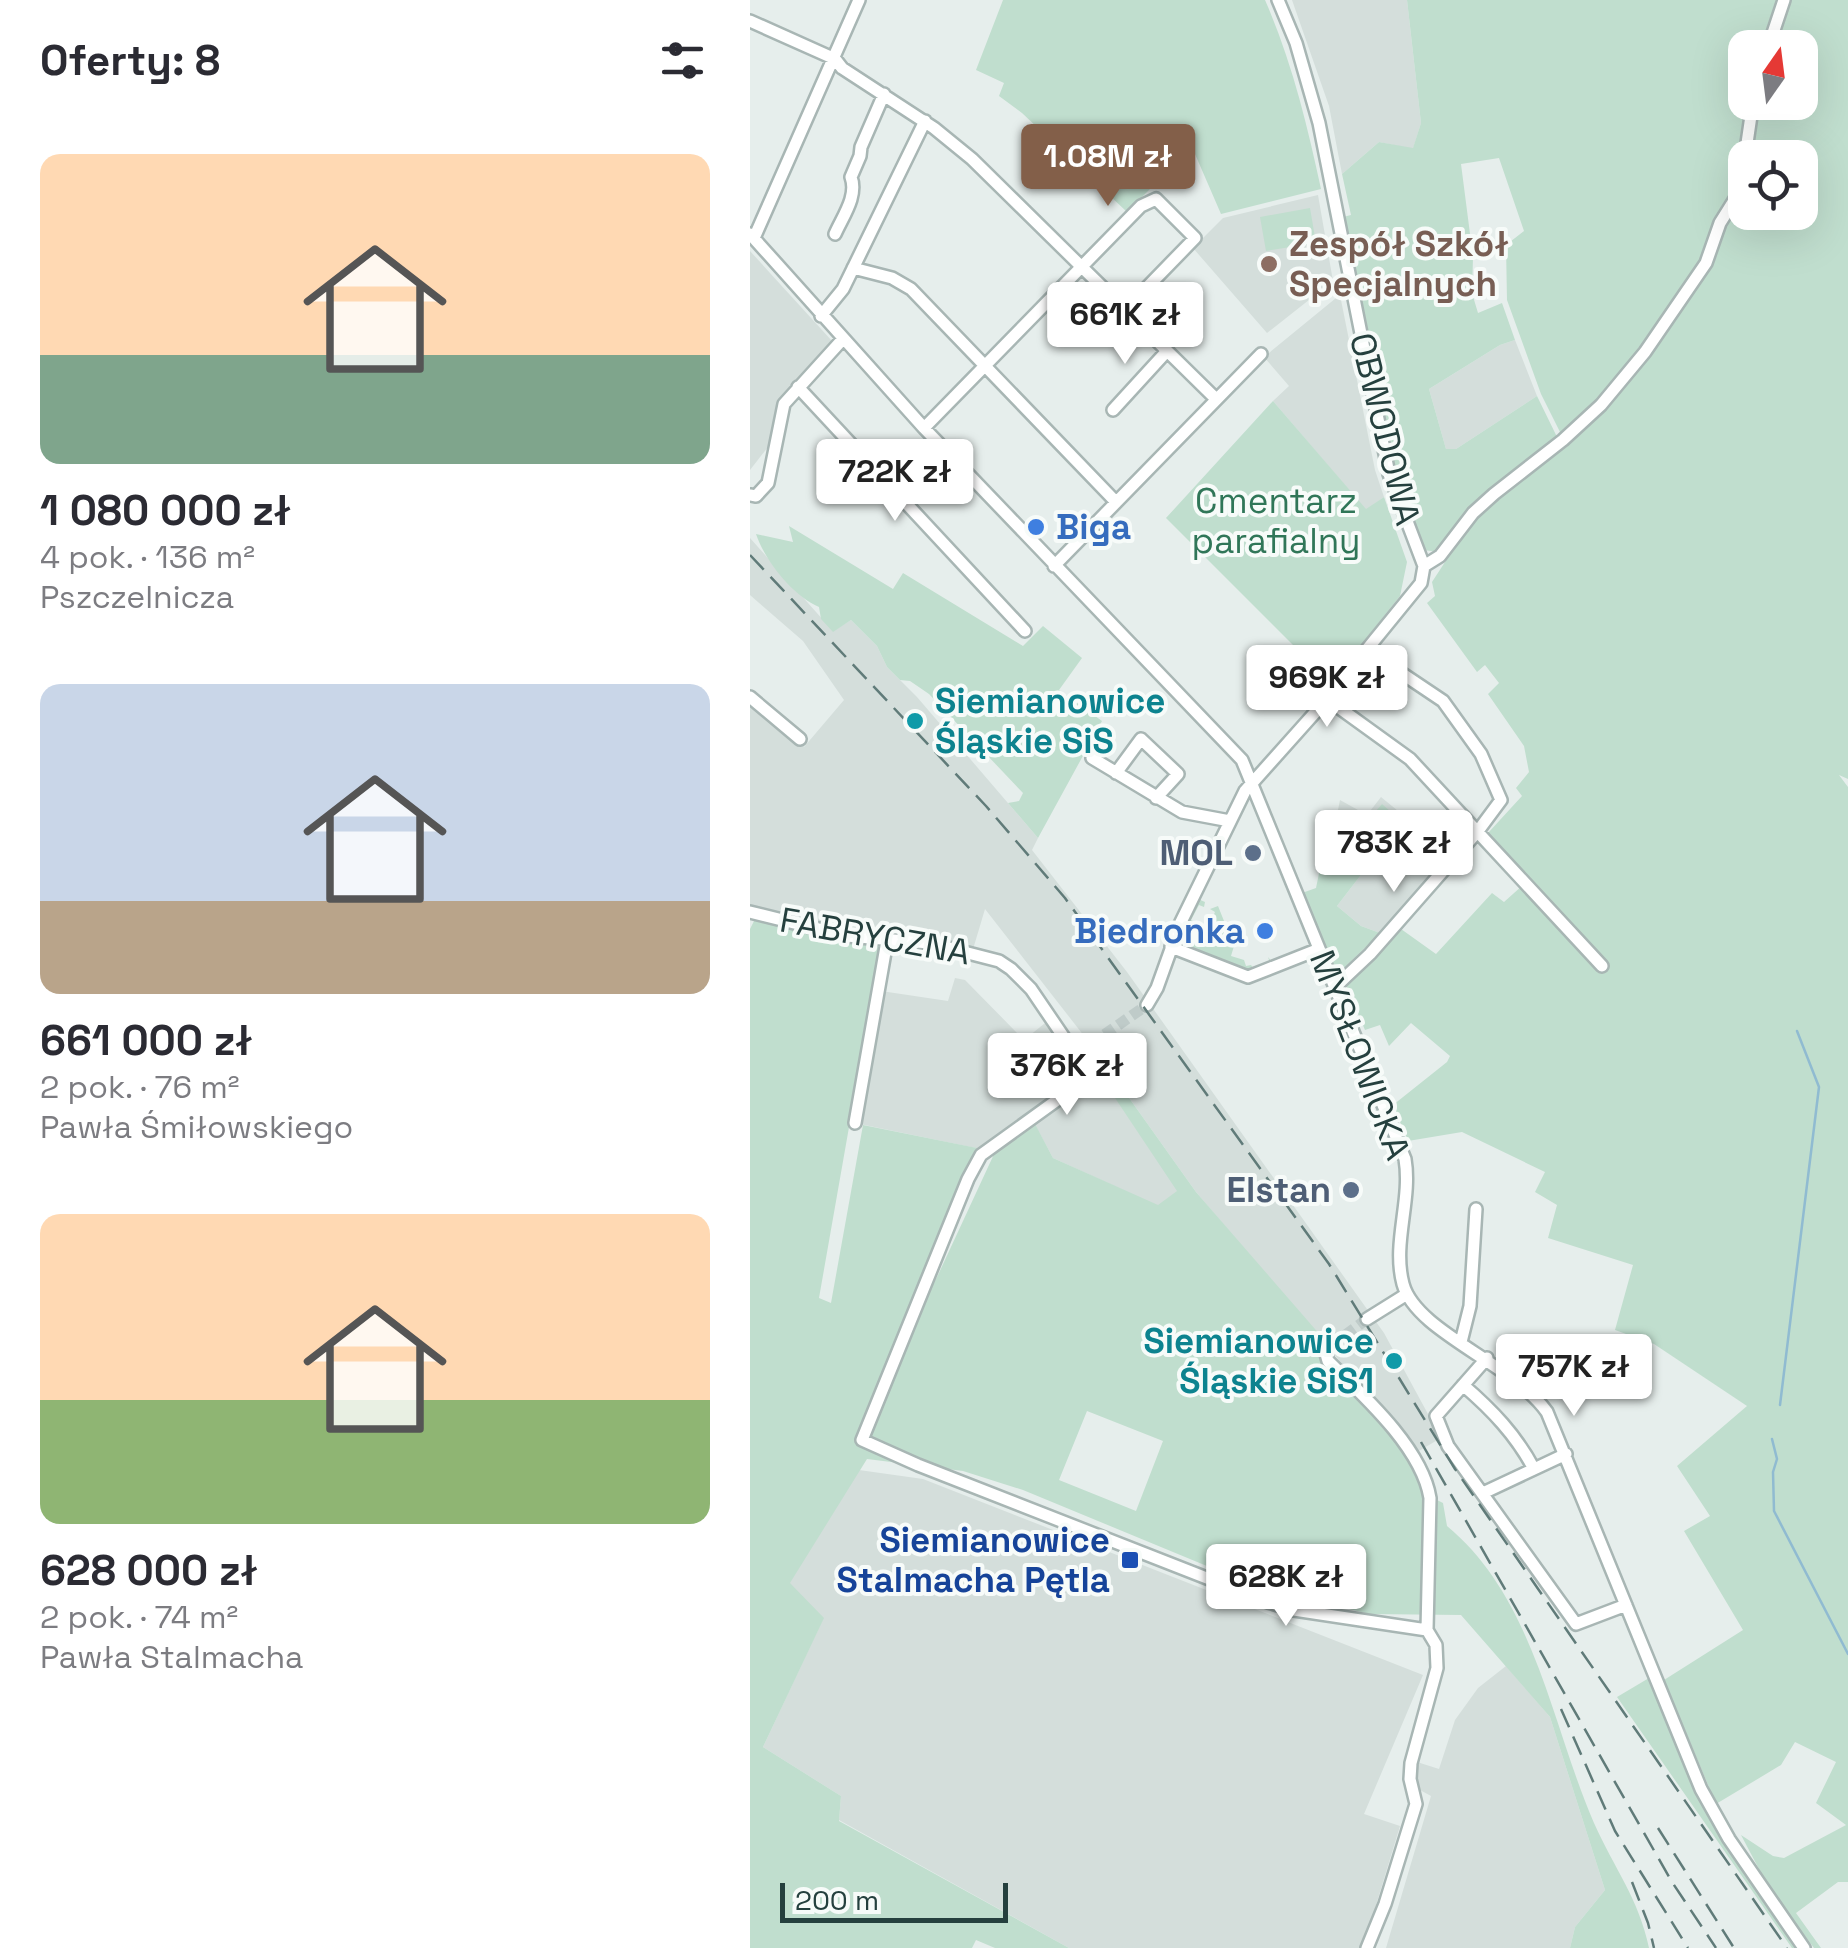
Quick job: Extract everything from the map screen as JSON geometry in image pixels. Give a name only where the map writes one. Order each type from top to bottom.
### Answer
[{"type":"street","points":[[752,236],[858,0]]},
{"type":"street","name":"OBWODOWA","points":[[1278,0],[1296,43],[1319,123],[1389,474],[1424,566]]},
{"type":"street","points":[[1774,30],[1784,0]]},
{"type":"street","points":[[750,21],[835,58],[842,68],[925,121],[972,159],[1215,398]]},
{"type":"street","points":[[835,234],[852,196],[851,176],[861,147],[884,94]]},
{"type":"street","points":[[1147,1005],[1230,821],[1253,782],[1421,583],[1424,566],[1440,556],[1473,513],[1563,440],[1622,382],[1706,264],[1720,223],[1740,191],[1750,120]]},
{"type":"street","points":[[821,316],[838,297],[925,121]]},
{"type":"street","points":[[924,428],[1080,266],[1141,206],[1156,199],[1195,238],[1126,310]]},
{"type":"street","name":"MYSŁOWICKA","points":[[752,236],[924,428],[1234,750],[1253,782],[1404,1159],[1400,1260],[1407,1294]]},
{"type":"street","points":[[853,268],[892,278],[911,289],[1116,502]]},
{"type":"street","points":[[753,495],[768,484],[782,411],[798,387],[842,340]]},
{"type":"street","points":[[1113,410],[1167,352]]},
{"type":"street","points":[[1054,566],[1261,354]]},
{"type":"street","points":[[798,387],[1025,630]]},
{"type":"street","points":[[1335,987],[1362,964],[1478,832],[1498,808],[1502,795],[1470,736],[1434,694],[1367,650]]},
{"type":"street","points":[[750,697],[800,739]]},
{"type":"street","points":[[1326,699],[1395,746],[1602,966]]},
{"type":"street","points":[[1116,774],[1141,740],[1178,774],[1156,798]]},
{"type":"street","points":[[1092,758],[1182,812],[1230,821]]},
{"type":"street","name":"FABRYCZNA","points":[[750,912],[847,936],[929,943],[968,951],[1011,969],[1031,989],[1074,1055]]},
{"type":"street","points":[[854,1123],[886,941]]},
{"type":"street","points":[[1171,947],[1248,977],[1319,948]]},
{"type":"street","points":[[1091,1044],[1074,1055],[1072,1090],[994,1144],[974,1167],[862,1440],[1104,1539],[1294,1610],[1427,1630]]},
{"type":"street","points":[[1461,1342],[1470,1306],[1476,1210]]},
{"type":"street","points":[[1368,1319],[1407,1294],[1426,1318],[1487,1358],[1537,1398],[1566,1454],[1682,1748],[1712,1811],[1804,1948]]},
{"type":"street","points":[[1332,1346],[1326,1354],[1328,1361],[1373,1404],[1427,1479],[1430,1498],[1427,1630],[1436,1646],[1437,1668],[1411,1763],[1416,1804],[1367,1948]]},
{"type":"street","points":[[1487,1358],[1436,1416],[1448,1446],[1576,1624],[1626,1605]]},
{"type":"street","points":[[1463,1386],[1490,1408],[1517,1440],[1534,1469]]},
{"type":"street","points":[[1482,1494],[1566,1454]]},
{"type":"shaded area","points":[[1292,0],[1407,0],[1421,123],[1413,149],[1379,142],[1342,174],[1329,106]]},
{"type":"shaded area","name":"Zespół Szkół Specjalnych","points":[[1318,195],[1333,281],[1267,333],[1193,248],[1223,218]]},
{"type":"shaded area","points":[[750,251],[832,341],[778,405],[768,447],[750,470]]},
{"type":"shaded area","points":[[1336,298],[1341,300],[1375,470],[1384,497],[1366,510],[1273,401],[1289,386],[1264,357]]},
{"type":"shaded area","points":[[1515,340],[1537,396],[1456,449],[1446,449],[1429,389],[1500,345]]},
{"type":"shaded area","points":[[750,538],[833,631],[851,620],[877,646],[887,667],[1038,838],[1032,850],[1127,972],[1384,1333],[1441,1438],[1417,1452],[1196,1192],[1095,1050],[985,909],[971,956],[828,929],[750,908],[750,704],[804,747],[844,700],[803,641],[750,595]]},
{"type":"shaded area","points":[[1381,797],[1426,834],[1450,810],[1470,832],[1380,933],[1361,926],[1337,906],[1367,867],[1332,840],[1340,800],[1367,815]]},
{"type":"shaded area","points":[[955,978],[965,980],[1024,1040],[1055,1015],[1178,1191],[1158,1206],[1053,1158],[1034,1123],[995,1152],[855,1123],[881,991],[948,1001]]},
{"type":"shaded area","points":[[859,1470],[923,1479],[1423,1675],[1364,1814],[1400,1826],[1363,1948],[1069,1948],[839,1820],[841,1796],[763,1747],[823,1619],[789,1583]]},
{"type":"shaded area","points":[[1506,1666],[1550,1717],[1605,1890],[1575,1927],[1570,1948],[1386,1948],[1431,1796],[1420,1790],[1417,1762],[1439,1769],[1455,1720],[1478,1688]]},
{"type":"green space","points":[[1003,0],[1265,0],[1298,93],[1321,189],[1221,214],[1195,154],[1161,178],[1127,212],[999,96],[1004,83],[976,70]]},
{"type":"green space","points":[[1407,0],[1848,0],[1848,779],[1839,775],[1848,787],[1848,1882],[1838,1882],[1796,1913],[1821,1948],[1814,1948],[1769,1888],[1741,1835],[1773,1856],[1784,1858],[1846,1825],[1816,1803],[1836,1762],[1795,1742],[1781,1765],[1716,1804],[1664,1680],[1743,1630],[1684,1531],[1710,1516],[1677,1466],[1747,1406],[1654,1344],[1615,1330],[1633,1265],[1548,1238],[1557,1205],[1535,1192],[1545,1172],[1462,1132],[1408,1141],[1393,1105],[1450,1056],[1411,1023],[1389,1046],[1380,1025],[1365,1030],[1346,986],[1401,929],[1436,954],[1492,893],[1504,902],[1523,885],[1585,957],[1595,949],[1488,833],[1522,796],[1516,788],[1529,772],[1524,746],[1488,694],[1499,683],[1485,665],[1477,672],[1427,603],[1435,596],[1432,582],[1473,519],[1567,446],[1541,394],[1507,300],[1506,245],[1524,231],[1499,158],[1461,164],[1473,257],[1472,293],[1478,313],[1502,303],[1515,340],[1500,345],[1429,389],[1446,449],[1456,449],[1537,396],[1558,439],[1487,491],[1439,552],[1423,550],[1390,462],[1343,217],[1351,215],[1342,174],[1379,142],[1413,148],[1421,123]]},
{"type":"green space","points":[[1310,208],[1316,243],[1266,251],[1260,217]]},
{"type":"green space","name":"Cmentarz parafialny","points":[[1273,401],[1366,509],[1384,497],[1407,562],[1400,596],[1331,683],[1166,518]]},
{"type":"green space","points":[[789,526],[893,589],[903,573],[1023,646],[1043,626],[1082,658],[1059,690],[1102,721],[1038,838],[1008,803],[1019,801],[1023,793],[929,694],[910,681],[900,680],[887,667],[877,646],[851,620],[833,632],[821,619],[819,607],[799,595],[781,576],[756,534],[793,542]]},
{"type":"green space","points":[[1382,804],[1409,828],[1375,867],[1348,843]]},
{"type":"green space","points":[[1332,840],[1367,867],[1337,906],[1361,926],[1380,933],[1338,974],[1302,893],[1316,888],[1324,849]]},
{"type":"green space","points":[[1198,899],[1205,902],[1191,920],[1196,923],[1194,929],[1208,928],[1215,912],[1210,909],[1218,906],[1234,946],[1231,956],[1254,969],[1267,964],[1246,973],[1178,944]]},
{"type":"green space","points":[[755,919],[843,941],[881,945],[819,1298],[831,1303],[863,1125],[982,1149],[965,1171],[898,1334],[905,1338],[995,1152],[1034,1122],[1053,1158],[1158,1205],[1177,1191],[1087,1056],[1095,1050],[1196,1192],[1328,1344],[1323,1354],[1374,1412],[1422,1481],[1424,1526],[1435,1499],[1443,1503],[1447,1526],[1477,1556],[1501,1589],[1521,1626],[1594,1823],[1632,1899],[1649,1948],[1570,1948],[1575,1927],[1605,1890],[1550,1717],[1461,1615],[1369,1614],[1248,1583],[1023,1490],[963,1471],[867,1459],[790,1583],[824,1618],[763,1747],[841,1796],[839,1821],[1069,1948],[995,1948],[976,1940],[972,1948],[750,1948],[750,929]],"holes":[[[1087,1411],[1163,1441],[1136,1511],[1059,1480]]]},
{"type":"green space","points":[[1649,1678],[1684,1761],[1799,1948],[1792,1948],[1617,1697]]},
{"type":"waterway","points":[[1780,1405],[1819,1087],[1797,1031]]},
{"type":"waterway","points":[[1772,1439],[1777,1459],[1773,1472],[1774,1511],[1848,1654]]},
{"type":"tunnel","points":[[1091,1044],[1147,1005]]},
{"type":"tunnel","points":[[1332,1345],[1367,1319]]},
{"type":"railway","points":[[750,555],[986,806],[1065,898],[1329,1264],[1455,1469],[1787,1948]]},
{"type":"railway","points":[[1421,1442],[1672,1882],[1716,1948]]},
{"type":"railway","points":[[1561,1709],[1615,1831],[1688,1948]]},
{"type":"railway","points":[[1658,1828],[1734,1948]]},
{"type":"railway","points":[[1632,1882],[1654,1948]]},
{"type":"place","name":"Zespół Szkół Specjalnych","points":[[1269,264]]},
{"type":"place","name":"Biga","points":[[1036,527]]},
{"type":"place","name":"Siemianowice Śląskie SiS","points":[[915,721]]},
{"type":"place","name":"MOL","points":[[1253,853]]},
{"type":"place","name":"Biedronka","points":[[1265,931]]},
{"type":"place","name":"Elstan","points":[[1351,1190]]},
{"type":"place","name":"Siemianowice Śląskie SiS1","points":[[1394,1361]]},
{"type":"place","name":"Siemianowice Stalmacha Pętla","points":[[1130,1560]]}]
